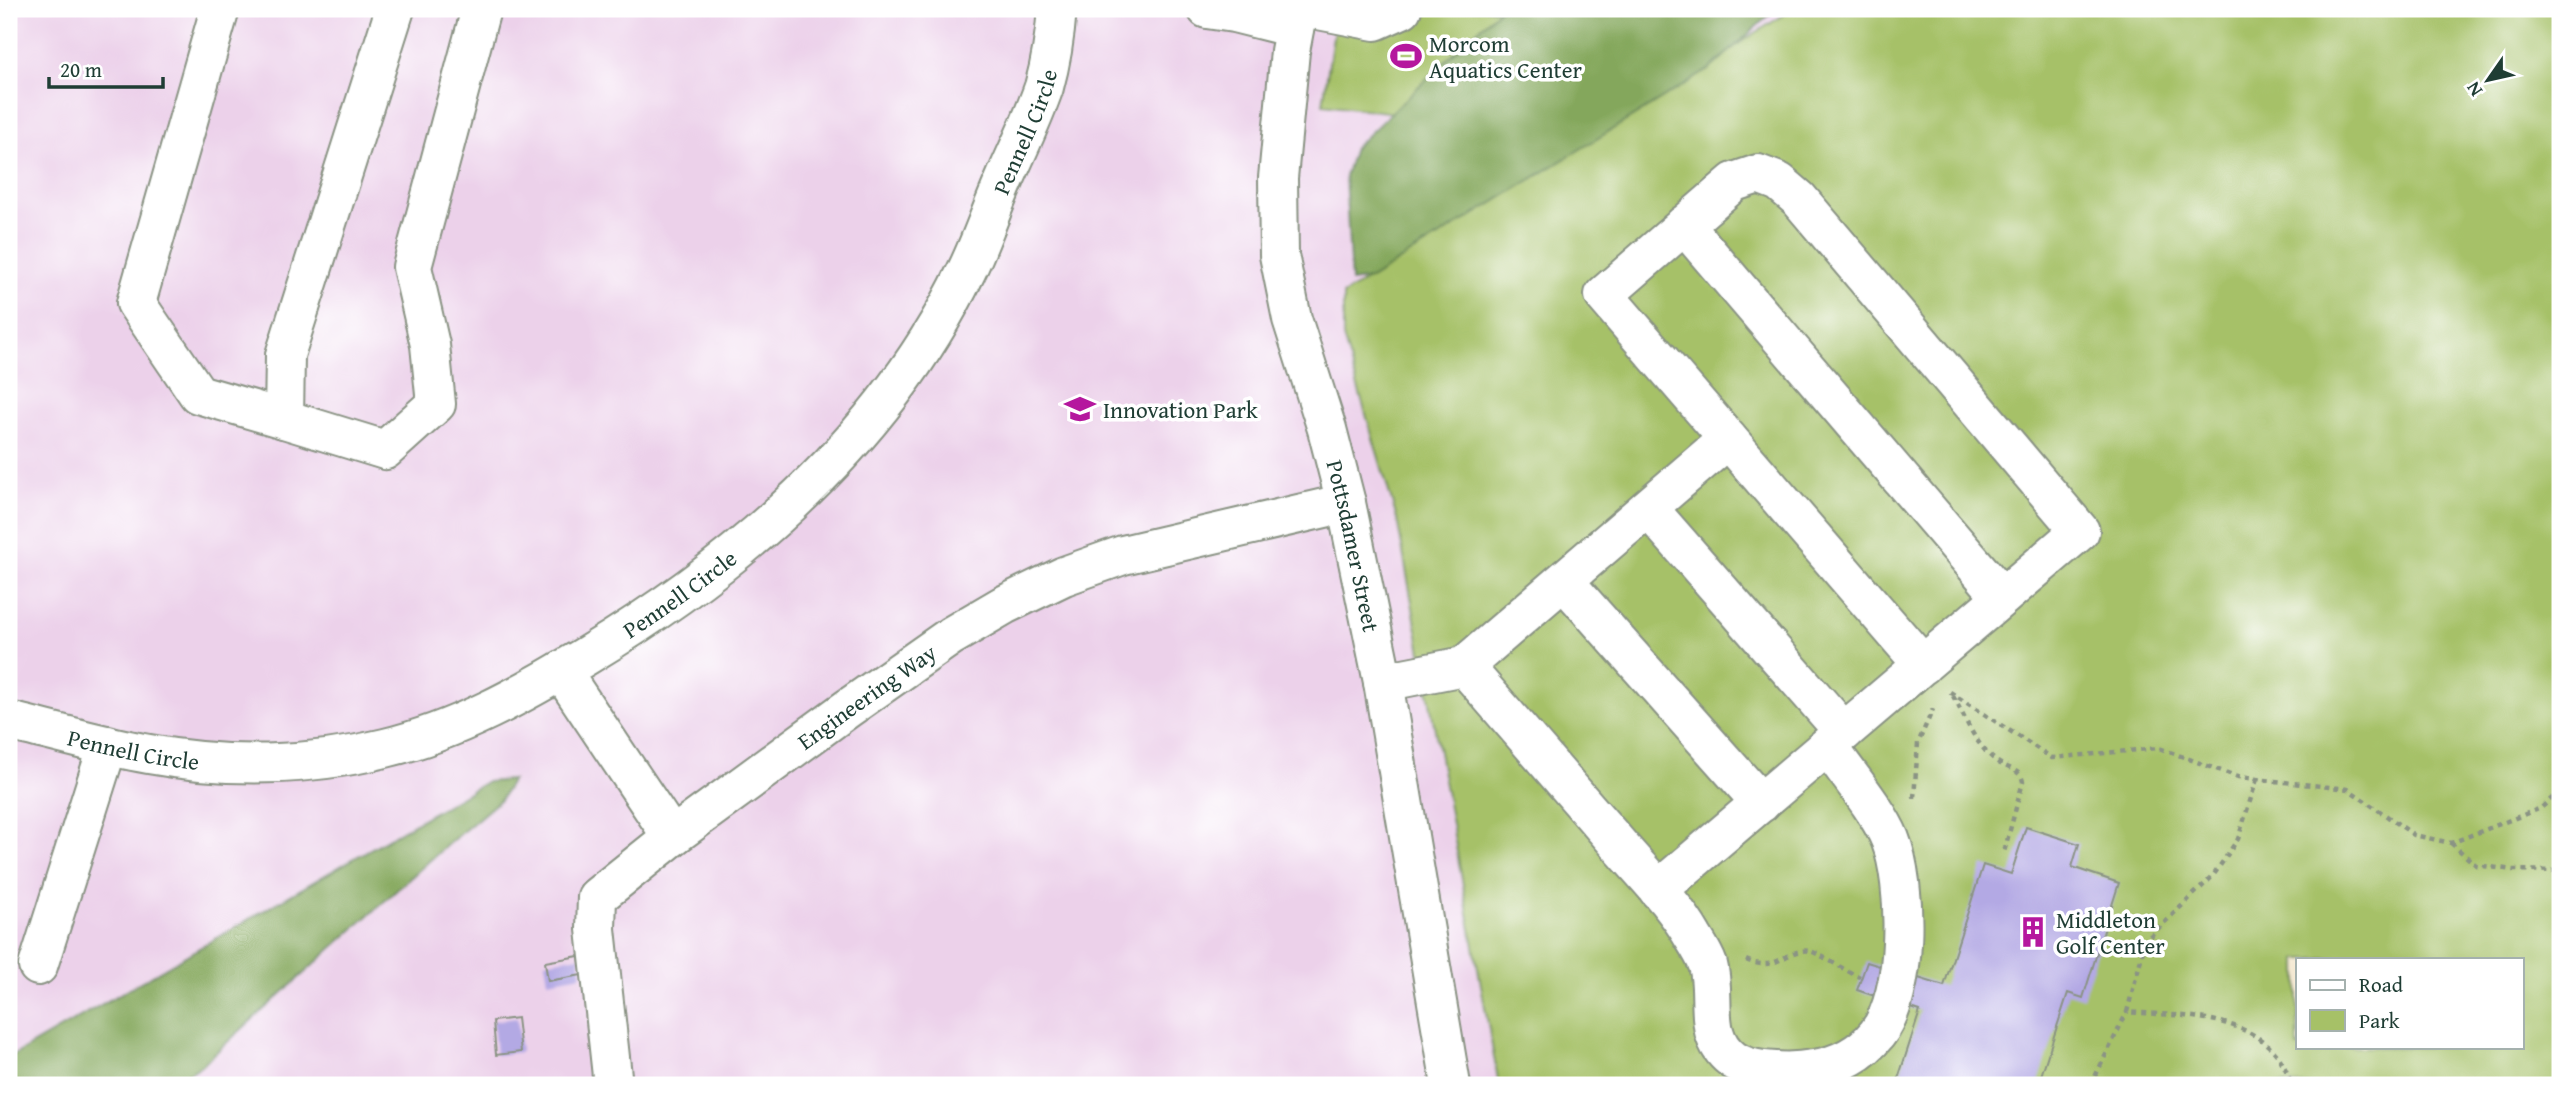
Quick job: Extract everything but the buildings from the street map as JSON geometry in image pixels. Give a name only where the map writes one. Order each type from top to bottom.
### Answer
[{"type":"street","points":[[220,9],[136,303],[198,394],[384,450],[436,404],[430,345],[412,267],[481,9]]},
{"type":"street","points":[[285,419],[285,355],[395,9]]},
{"type":"street","name":"Pennell Circle","points":[[9,721],[149,754],[209,762],[264,763],[323,759],[384,749],[441,732],[561,671],[678,596],[767,527],[815,483],[874,414],[920,352],[966,273],[1027,130],[1044,85],[1057,9]]},
{"type":"street","points":[[1207,9],[1375,21],[1402,9]]},
{"type":"street","name":"Pottsdamer Street","points":[[1302,15],[1290,51],[1278,178],[1279,255],[1292,319],[1327,429],[1346,503],[1383,682],[1451,1085]]},
{"type":"street","points":[[1658,890],[1836,739],[1933,680],[2002,597],[2080,531],[1799,198],[1779,181],[1758,174],[1734,182],[1604,295],[1933,680]]},
{"type":"street","points":[[1684,225],[2002,597]]},
{"type":"street","points":[[1383,682],[1464,666],[1728,439]]},
{"type":"street","name":"Engineering Way","points":[[613,1085],[596,929],[597,897],[672,837],[893,676],[951,636],[1004,605],[1064,576],[1123,555],[1346,503]]},
{"type":"street","points":[[1464,666],[1658,890],[1692,934],[1708,966],[1711,1021],[1718,1044],[1733,1060],[1761,1070],[1800,1072],[1830,1067],[1861,1050],[1878,1033],[1887,1016],[1905,941],[1899,878],[1890,838],[1836,739],[1648,508]]},
{"type":"street","points":[[1564,581],[1761,803]]},
{"type":"street","points":[[561,671],[672,837]]},
{"type":"street","points":[[38,966],[108,744]]},
{"type":"path","points":[[1933,680],[2052,758],[2159,748],[2238,776],[2348,789],[2414,835],[2451,843],[2476,864],[2513,870],[2560,871]]},
{"type":"path","points":[[1952,693],[1970,730],[1983,748],[1996,762],[2022,775],[2023,782],[2004,852]]},
{"type":"path","points":[[1914,806],[1918,743],[1938,701]]},
{"type":"path","points":[[2091,1085],[2127,1012],[2146,940],[2213,876],[2238,839],[2257,779]]},
{"type":"path","points":[[2451,843],[2541,808],[2560,791]]},
{"type":"path","points":[[1744,959],[1760,966],[1776,963],[1801,951],[1812,952],[1838,968],[1871,981]]},
{"type":"path","points":[[2127,1012],[2218,1020],[2250,1033],[2278,1056],[2293,1085]]},
{"type":"shaded area","name":"Innovation Park","points":[[9,9],[1875,9],[2123,1085],[9,1085]]},
{"type":"green space","name":"Morcom Aquatics Center","points":[[1337,9],[1505,9],[1449,120],[1323,104]]},
{"type":"green space","points":[[1500,9],[1776,9],[1710,69],[1370,279],[1351,282],[1345,176],[1354,148]]},
{"type":"green space","points":[[1793,9],[2560,9],[2560,1085],[1499,1085],[1397,519],[1343,337],[1343,295]]},
{"type":"green space","points":[[512,780],[500,800],[202,1065],[172,1085],[9,1085],[9,1058],[486,782]]},
{"type":"place","name":"Morcom Aquatics Center","points":[[1406,56]]},
{"type":"place","name":"Innovation Park","points":[[1080,409]]},
{"type":"place","name":"Middleton Golf Center","points":[[2033,932]]}]
